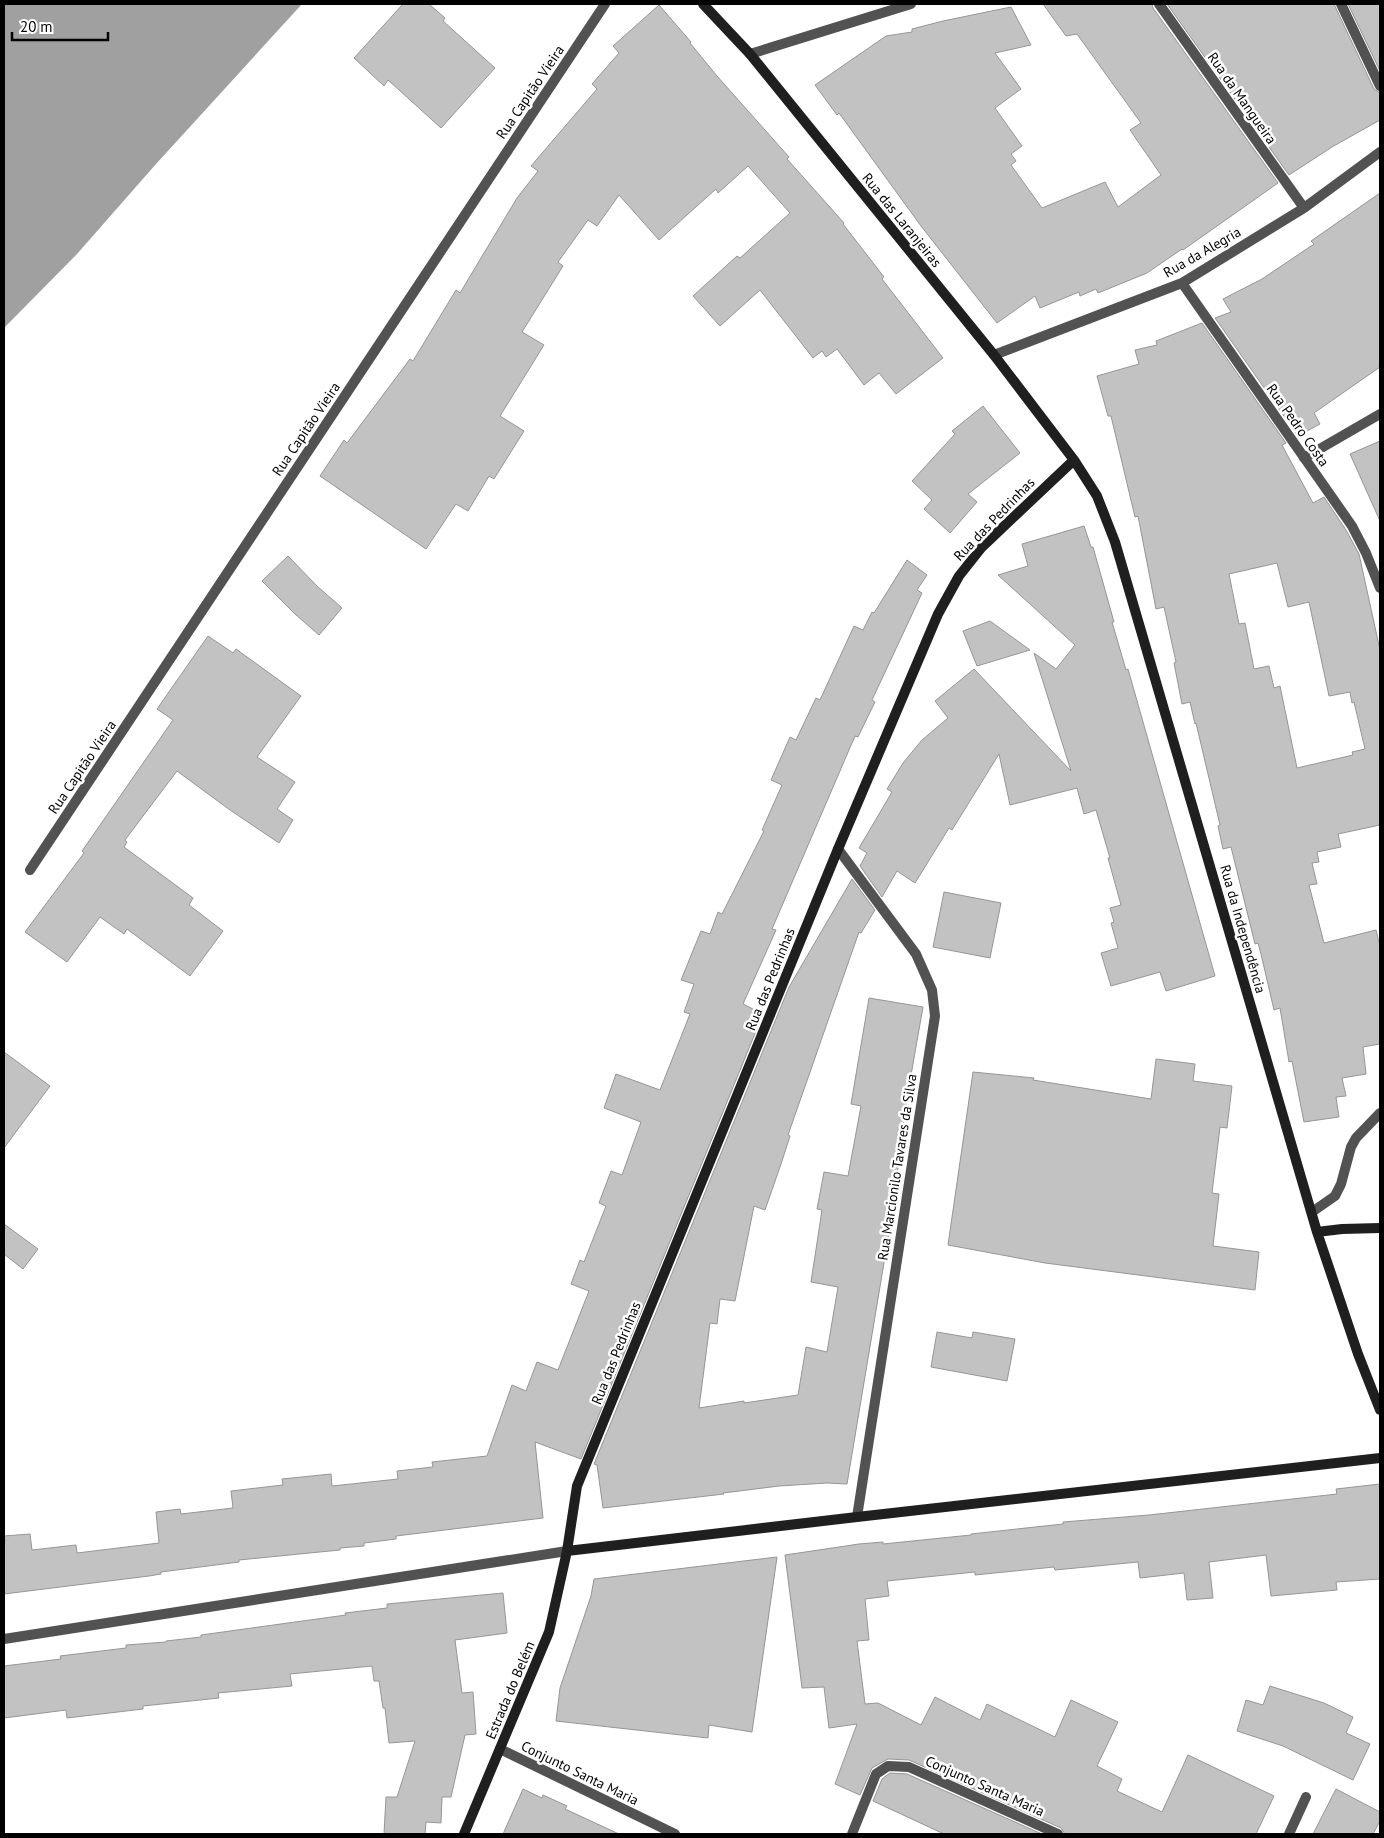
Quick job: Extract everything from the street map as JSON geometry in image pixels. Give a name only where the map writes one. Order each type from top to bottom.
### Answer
[{"type":"street","name":"Rua Capitão Vieira","points":[[30,870],[604,4]]},
{"type":"street","name":"Rua das Laranjeiras","points":[[702,4],[750,54],[994,355],[1074,460]]},
{"type":"street","points":[[750,54],[911,4]]},
{"type":"street","name":"Rua da Mangueira","points":[[1159,4],[1304,208]]},
{"type":"street","points":[[1341,4],[1380,86]]},
{"type":"street","name":"Rua da Alegria","points":[[994,355],[1182,283],[1304,208],[1380,152]]},
{"type":"street","name":"Rua Pedro Costa","points":[[1182,283],[1352,526],[1366,553],[1380,588]]},
{"type":"street","points":[[1304,458],[1380,414]]},
{"type":"street","name":"Rua das Pedrinhas","points":[[567,1551],[577,1486],[838,849],[938,614],[959,576],[982,547],[1074,460]]},
{"type":"street","name":"Rua da Independência","points":[[1074,460],[1097,496],[1115,542],[1317,1232],[1358,1354],[1380,1410]]},
{"type":"street","name":"Rua Marcionilo Tavares da Silva","points":[[838,849],[916,954],[932,990],[935,1016],[856,1517]]},
{"type":"street","points":[[1312,1212],[1335,1196],[1341,1184],[1351,1147],[1356,1138],[1380,1113]]},
{"type":"street","points":[[1317,1232],[1380,1228]]},
{"type":"street","points":[[4,1639],[567,1551],[1380,1458]]},
{"type":"street","name":"Estrada do Belém","points":[[464,1834],[549,1632],[567,1551]]},
{"type":"street","name":"Conjunto Santa Maria","points":[[500,1749],[674,1834]]},
{"type":"street","name":"Conjunto Santa Maria","points":[[852,1834],[876,1774],[888,1766],[909,1767],[1058,1834]]},
{"type":"street","points":[[1289,1834],[1306,1797]]},
{"type":"shaded area","points":[[4,4],[302,4],[77,254],[4,328]]},
{"type":"building","points":[[403,4],[429,4],[445,18],[443,21],[495,68],[441,128],[388,80],[384,86],[354,58]]},
{"type":"building","points":[[1043,4],[1152,4],[1278,183],[1147,273],[1098,293],[1096,289],[1080,296],[1079,292],[1040,308],[1035,296],[997,323],[921,226],[839,113],[837,115],[815,85],[886,36],[912,32],[912,29],[943,21],[1011,7],[1031,45],[995,53],[1021,89],[995,108],[1022,146],[1011,154],[1016,161],[1011,165],[1042,208],[1105,182],[1118,207],[1161,175],[1130,130],[1141,123],[1077,34],[1066,36]]},
{"type":"building","points":[[1167,4],[1334,4],[1374,89],[1380,93],[1380,120],[1332,147],[1289,175]]},
{"type":"building","points":[[1348,4],[1380,4],[1380,71]]},
{"type":"building","points":[[659,5],[717,76],[789,157],[787,159],[844,223],[884,277],[882,279],[943,358],[896,394],[879,373],[864,385],[837,349],[826,357],[822,351],[813,358],[760,290],[720,326],[693,296],[737,256],[740,258],[790,213],[748,166],[718,193],[716,189],[659,240],[619,195],[597,226],[588,220],[558,262],[563,266],[522,332],[544,345],[500,416],[524,431],[494,479],[489,476],[468,511],[456,504],[426,549],[320,476],[344,440],[347,443],[410,359],[413,361],[456,290],[460,293],[517,198],[538,171],[531,166],[597,89],[592,84],[619,53],[613,46]]},
{"type":"building","points":[[1380,193],[1380,367],[1314,413],[1320,424],[1298,436],[1215,318],[1231,312],[1223,299],[1262,279],[1314,244],[1311,241]]},
{"type":"building","points":[[1202,323],[1286,443],[1282,445],[1313,503],[1324,497],[1359,554],[1380,650],[1380,825],[1338,834],[1341,847],[1317,852],[1319,862],[1312,863],[1317,884],[1309,885],[1324,943],[1376,930],[1380,946],[1380,1044],[1363,1047],[1366,1074],[1342,1078],[1346,1096],[1336,1097],[1339,1117],[1304,1122],[1292,1061],[1289,1062],[1280,1008],[1274,1010],[1261,954],[1258,943],[1255,944],[1231,847],[1223,849],[1218,826],[1220,825],[1196,723],[1190,702],[1182,704],[1174,663],[1176,662],[1164,607],[1156,609],[1138,516],[1135,517],[1111,416],[1108,416],[1097,376],[1139,364],[1135,350],[1157,345],[1156,341]],"holes":[[[1277,563],[1288,607],[1309,602],[1329,696],[1350,692],[1365,749],[1352,752],[1353,755],[1297,768],[1280,686],[1274,688],[1269,666],[1254,669],[1245,623],[1239,624],[1229,574]]]},
{"type":"building","points":[[983,406],[1020,453],[968,494],[977,502],[950,533],[924,509],[932,500],[912,481],[955,434],[952,431]]},
{"type":"building","points":[[1380,441],[1380,521],[1350,454]]},
{"type":"building","points":[[1084,526],[1091,547],[1093,547],[1114,622],[1112,622],[1126,670],[1128,669],[1215,976],[1166,991],[1160,972],[1111,986],[1101,953],[1118,948],[1111,923],[1114,922],[1110,908],[1121,905],[1096,810],[1084,814],[1077,788],[1010,805],[999,754],[952,830],[949,828],[915,883],[897,871],[882,897],[860,866],[867,853],[859,848],[892,792],[887,789],[903,763],[922,740],[948,718],[935,701],[974,669],[1071,771],[1034,653],[1056,669],[1075,645],[998,575],[1028,566],[1022,544]]},
{"type":"building","points":[[288,556],[342,608],[319,635],[262,581]]},
{"type":"building","points":[[907,560],[927,575],[917,590],[922,593],[872,700],[875,702],[858,737],[855,736],[772,929],[776,930],[743,1004],[763,1014],[581,1459],[535,1442],[543,1518],[396,1536],[396,1539],[364,1543],[364,1546],[340,1548],[340,1550],[239,1560],[239,1562],[161,1572],[161,1574],[149,1576],[4,1594],[4,1536],[30,1534],[32,1550],[76,1545],[77,1553],[159,1543],[156,1512],[180,1509],[181,1514],[233,1508],[231,1491],[283,1485],[282,1479],[331,1474],[332,1486],[398,1479],[397,1471],[433,1467],[432,1462],[487,1456],[512,1385],[526,1391],[537,1362],[558,1370],[589,1291],[571,1284],[580,1260],[584,1262],[606,1206],[599,1203],[611,1171],[622,1175],[641,1122],[604,1108],[616,1074],[660,1090],[690,1014],[684,1012],[694,984],[681,980],[701,931],[710,934],[718,912],[722,914],[764,831],[762,830],[782,785],[771,780],[790,737],[796,740],[816,698],[820,700],[854,626],[863,630],[872,612],[874,613]]},
{"type":"building","points":[[990,621],[1030,650],[977,666],[963,631]]},
{"type":"building","points":[[208,636],[233,653],[236,649],[301,696],[257,757],[295,782],[277,809],[293,820],[279,843],[177,771],[125,840],[127,842],[124,847],[193,898],[189,905],[223,931],[190,976],[127,929],[124,934],[100,917],[67,962],[25,932],[84,853],[82,851],[173,720],[157,709]]},
{"type":"building","points":[[852,879],[875,910],[861,933],[859,932],[788,1135],[790,1136],[765,1210],[754,1206],[735,1301],[720,1299],[717,1324],[710,1323],[699,1408],[798,1395],[806,1347],[827,1352],[838,1287],[811,1282],[822,1210],[817,1209],[824,1172],[848,1176],[861,1106],[851,1104],[869,998],[923,1007],[904,1115],[899,1151],[901,1151],[895,1185],[897,1185],[847,1484],[827,1483],[779,1486],[603,1508],[597,1465],[594,1464],[789,987]]},
{"type":"building","points":[[944,892],[1001,903],[990,958],[933,947]]},
{"type":"building","points":[[4,1052],[50,1086],[4,1148]]},
{"type":"building","points":[[1156,1059],[1195,1064],[1193,1081],[1232,1086],[1227,1128],[1220,1127],[1212,1193],[1219,1194],[1213,1246],[1259,1252],[1255,1290],[1045,1263],[948,1245],[973,1072],[1034,1078],[1033,1080],[1151,1099]]},
{"type":"building","points":[[4,1224],[38,1249],[23,1269],[4,1254]]},
{"type":"building","points":[[937,1332],[972,1338],[973,1332],[1015,1339],[1007,1381],[931,1367]]},
{"type":"building","points":[[1380,1484],[1380,1579],[1336,1582],[1337,1590],[1271,1596],[1266,1555],[1209,1562],[1213,1598],[1187,1600],[1184,1573],[1140,1578],[1138,1562],[1055,1570],[1054,1567],[975,1575],[975,1572],[887,1581],[889,1596],[865,1599],[869,1640],[857,1641],[865,1704],[878,1703],[921,1725],[935,1697],[980,1720],[987,1704],[1055,1737],[1071,1700],[1118,1722],[1097,1766],[1122,1779],[1117,1791],[1162,1812],[1188,1755],[1274,1796],[1256,1834],[1065,1834],[1061,1828],[909,1760],[888,1759],[872,1768],[860,1795],[835,1784],[857,1724],[829,1728],[824,1687],[802,1688],[785,1555],[859,1544],[883,1542],[883,1544],[971,1535],[1063,1524],[1063,1522],[1149,1515],[1337,1494],[1336,1489]]},
{"type":"building","points":[[777,1557],[752,1732],[709,1725],[708,1738],[556,1721],[560,1688],[591,1596],[594,1579]]},
{"type":"building","points":[[503,1593],[507,1633],[455,1640],[462,1693],[473,1692],[476,1734],[465,1735],[451,1797],[442,1797],[441,1823],[426,1822],[425,1834],[384,1834],[386,1797],[397,1797],[415,1741],[389,1743],[385,1708],[383,1708],[379,1681],[374,1681],[372,1666],[290,1674],[292,1686],[218,1693],[219,1698],[143,1706],[143,1709],[67,1718],[66,1710],[4,1718],[4,1666],[61,1659],[60,1656],[126,1648],[126,1645],[166,1642],[201,1637],[201,1635],[346,1615],[345,1613],[387,1608],[387,1604]]},
{"type":"building","points":[[1270,1686],[1324,1703],[1353,1717],[1346,1733],[1370,1744],[1353,1780],[1283,1746],[1237,1731],[1246,1700],[1263,1705]]},
{"type":"building","points":[[890,1773],[907,1774],[1042,1834],[944,1834],[873,1801],[882,1779]]},
{"type":"building","points":[[523,1789],[542,1798],[543,1795],[567,1806],[565,1809],[619,1834],[503,1834]]},
{"type":"building","points":[[1336,1789],[1380,1812],[1380,1821],[1373,1834],[1313,1834]]}]
